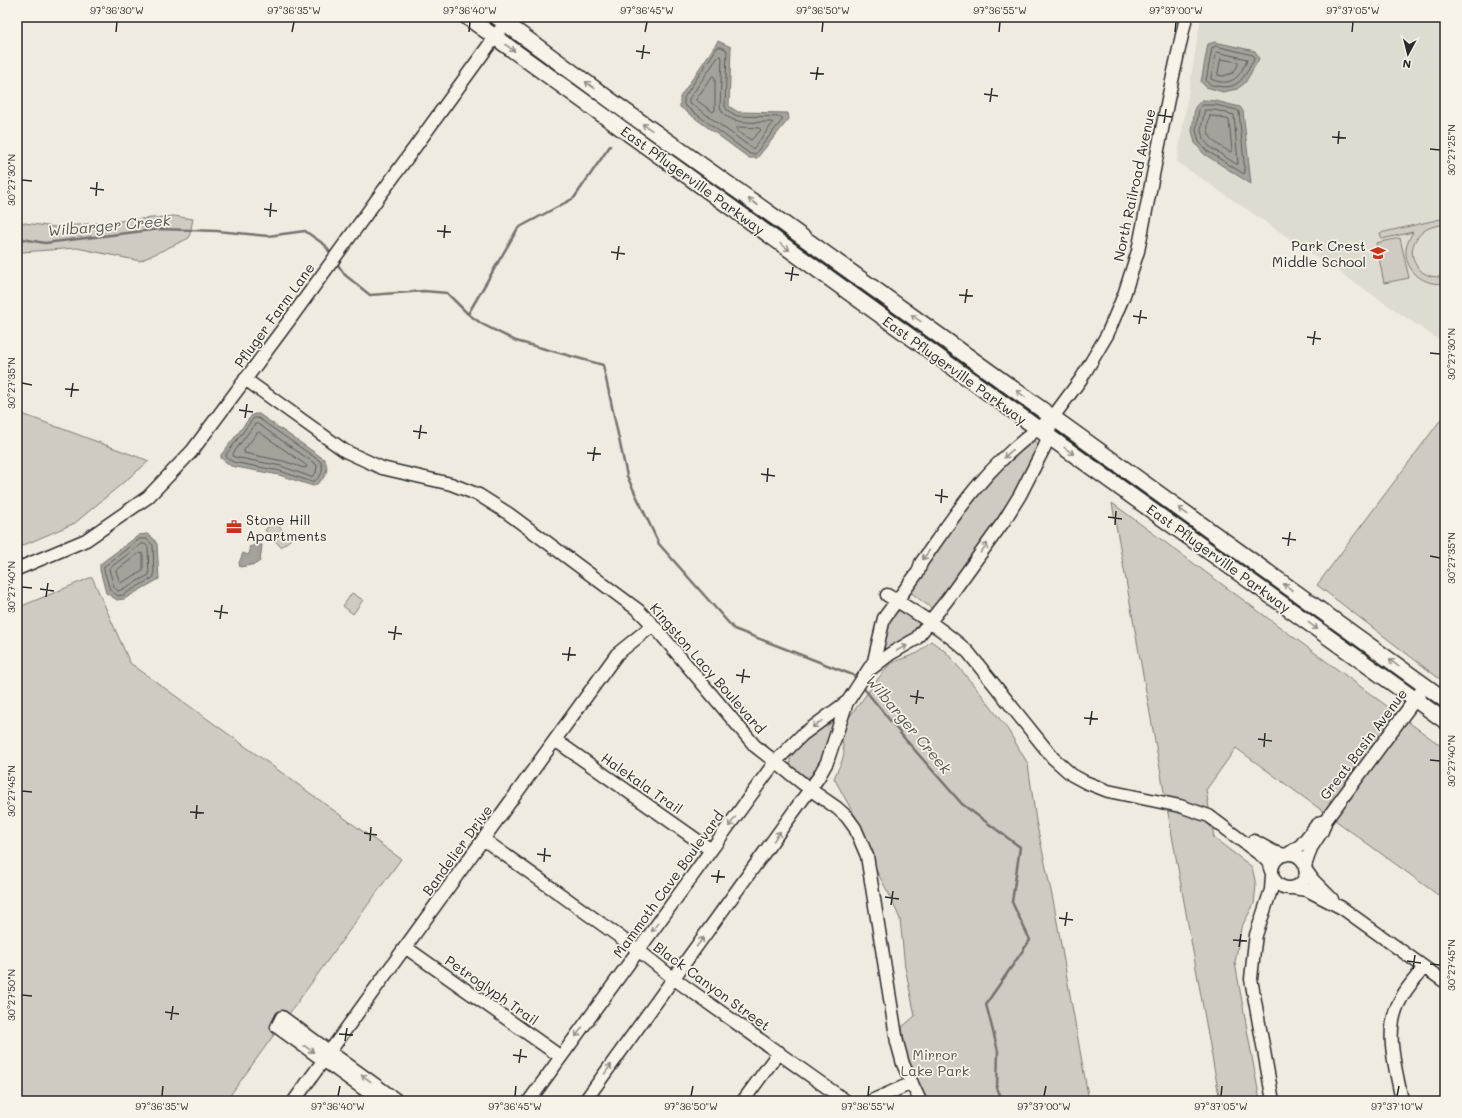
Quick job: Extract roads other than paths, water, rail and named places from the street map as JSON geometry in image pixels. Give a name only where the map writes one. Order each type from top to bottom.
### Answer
[{"type":"main road","name":"East Pflugerville Parkway","points":[[467,17],[1445,721]]},
{"type":"main road","name":"East Pflugerville Parkway","points":[[501,20],[621,108],[1445,700]]},
{"type":"street","name":"North Railroad Avenue","points":[[1053,417],[1090,365],[1107,335],[1124,295],[1138,251],[1186,17]]},
{"type":"street","name":"Pfluger Farm Lane","points":[[17,569],[86,540],[148,497],[192,451],[288,322],[495,37],[501,20]]},
{"type":"street","points":[[766,233],[776,218]]},
{"type":"street","name":"Kingston Lacy Boulevard","points":[[245,379],[345,451],[382,468],[451,484],[478,495],[509,514],[638,610],[654,625],[748,738],[763,753],[847,817],[858,834],[867,856],[897,1042],[900,1055],[920,1101]]},
{"type":"street","name":"Mammoth Cave Boulevard","points":[[585,1101],[811,790],[827,762],[840,719],[848,701],[870,669],[877,652],[882,623],[892,598],[918,572],[921,563],[975,488],[1000,461],[1025,438],[1042,432],[1053,417]]},
{"type":"street","name":"Mammoth Cave Boulevard","points":[[870,669],[890,654],[916,639],[1004,521],[1030,478],[1045,446],[1042,432]]},
{"type":"street","points":[[892,598],[930,621],[968,652],[1053,758],[1072,775],[1108,791],[1190,809],[1209,816],[1262,856],[1268,862],[1274,881],[1279,886],[1307,890],[1342,908]]},
{"type":"street","name":"Bandelier Drive","points":[[294,1101],[617,654],[654,625]]},
{"type":"street","name":"Great Basin Avenue","points":[[1305,867],[1311,848],[1322,831],[1326,820],[1425,686]]},
{"type":"street","name":"Mammoth Cave Boulevard","points":[[529,1101],[775,762],[802,735],[848,701]]},
{"type":"street","name":"Halekala Trail","points":[[555,740],[711,850]]},
{"type":"street","name":"Great Basin Avenue","points":[[1287,854],[1301,845],[1316,826],[1326,820]]},
{"type":"street","points":[[1218,822],[1267,849],[1300,858],[1313,880],[1342,908],[1445,982]]},
{"type":"street","name":"Black Canyon Street","points":[[483,839],[846,1101]]},
{"type":"street","points":[[1273,1101],[1252,979],[1256,935],[1271,890],[1274,862],[1287,854]]},
{"type":"street","points":[[1264,910],[1281,891],[1300,885],[1304,879],[1305,867]]},
{"type":"street","name":"Petroglyph Trail","points":[[405,947],[560,1057]]},
{"type":"street","points":[[1402,1101],[1391,1042],[1394,1014],[1402,996],[1424,967]]},
{"type":"street","points":[[743,1101],[779,1052]]},
{"type":"street","points":[[327,1056],[380,1101]]},
{"type":"street","points":[[327,1056],[398,1101]]},
{"type":"street","points":[[871,1101],[912,1083]]},
{"type":"water","points":[[718,41],[731,47],[729,106],[738,112],[788,113],[789,119],[757,158],[749,158],[680,107],[680,97]]},
{"type":"water","points":[[1215,42],[1255,51],[1259,59],[1245,83],[1237,89],[1223,92],[1206,87],[1201,82],[1208,44]]},
{"type":"water","points":[[1202,100],[1216,101],[1240,107],[1243,111],[1251,184],[1204,154],[1195,143],[1192,131],[1195,107]]},
{"type":"water","points":[[259,414],[324,459],[327,467],[325,475],[317,484],[313,486],[279,475],[231,466],[221,458],[221,455],[252,415]]},
{"type":"water","points":[[147,534],[153,538],[157,544],[159,579],[124,599],[117,600],[106,593],[100,570],[100,564],[139,535]]},
{"type":"water","points":[[262,545],[260,561],[256,564],[240,567],[239,563],[243,553],[248,555],[250,552],[249,547]]},
{"type":"waterway","points":[[468,314],[518,228],[574,198],[610,146]]},
{"type":"waterway","name":"Wilbarger Creek","points":[[17,238],[45,243],[160,229],[217,231],[268,236],[305,231],[325,245],[332,256]]},
{"type":"waterway","name":"Wilbarger Creek","points":[[336,262],[345,275],[370,295],[424,291],[447,293],[468,314],[482,324],[516,341],[603,365],[627,476],[659,544],[734,629],[853,675],[858,680]]},
{"type":"waterway","name":"Wilbarger Creek","points":[[862,686],[905,739],[962,804],[1020,847],[1012,902],[1030,940],[986,1004],[998,1051],[997,1088],[1003,1101]]},
{"type":"place","name":"Park Crest Middle School","points":[[1378,253]]},
{"type":"place","name":"Stone Hill Apartments","points":[[234,527]]},
{"type":"park label","name":"Mirror Lake Park","points":[[935,1062]]}]
